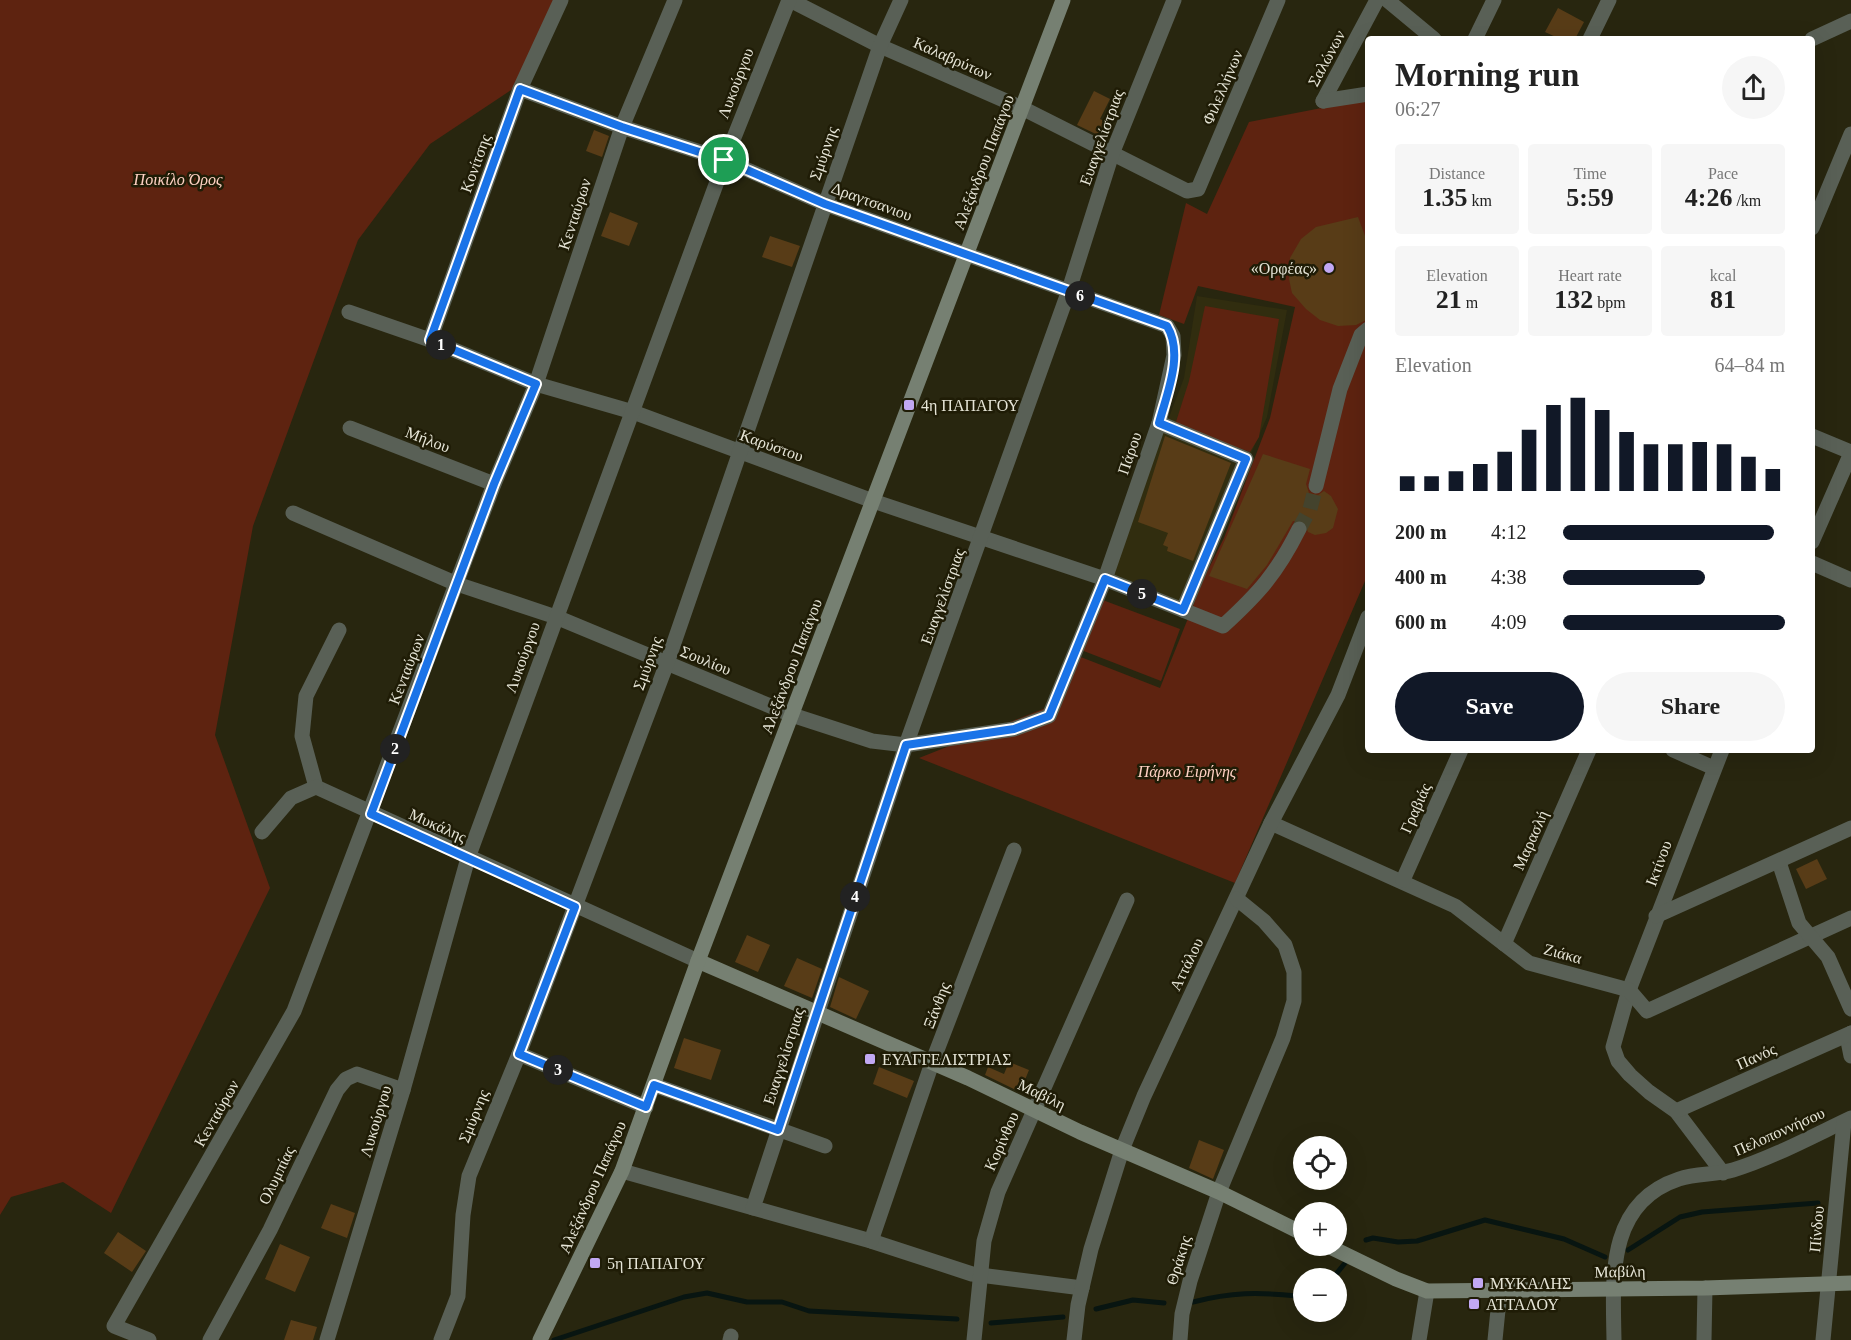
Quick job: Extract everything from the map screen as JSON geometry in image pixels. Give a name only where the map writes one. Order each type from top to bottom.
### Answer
[{"type":"street","name":"Κονίτσης","points":[[430,340],[520,89],[561,0]]},
{"type":"street","name":"Κενταύρων","points":[[149,1340],[114,1326],[294,1011],[371,814],[494,484],[536,384],[622,127],[675,0]]},
{"type":"street","name":"Καλαβρύτων","points":[[789,0],[880,46],[1022,108],[1182,191],[1198,189]]},
{"type":"street","name":"Λυκούργου","points":[[327,1340],[403,1090],[468,858],[724,160],[789,0]]},
{"type":"street","name":"Σμύρνης","points":[[441,1340],[458,1296],[469,1176],[519,1054],[667,663],[880,46],[902,0]]},
{"type":"street","name":"Αλεξάνδρου Παπάγου","points":[[540,1340],[622,1170],[698,961],[1063,0]]},
{"type":"street","name":"Ευαγγελίστριας","points":[[753,1208],[906,745],[983,536],[1068,292],[1112,154],[1174,0]]},
{"type":"street","name":"Φιλελλήνων","points":[[1198,189],[1278,0]]},
{"type":"street","name":"Σαλώνων","points":[[1365,94],[1323,101],[1377,0]]},
{"type":"street","points":[[1387,0],[1430,36]]},
{"type":"street","points":[[1476,36],[1494,0]]},
{"type":"street","points":[[1591,36],[1609,0]]},
{"type":"street","points":[[1815,38],[1851,21]]},
{"type":"street","name":"Δραγτσανιου","points":[[520,89],[622,127],[724,160],[825,204],[1068,292],[1160,322],[1167,326],[1173,336]]},
{"type":"street","points":[[1815,221],[1851,134]]},
{"type":"street","name":"Καρύστου","points":[[349,312],[430,340],[536,384],[633,412],[873,501],[983,536],[1105,579],[1223,626],[1263,589],[1286,556],[1299,529]]},
{"type":"street","points":[[1316,486],[1340,389],[1361,335],[1365,331]]},
{"type":"street","name":"Πάρου","points":[[1105,579],[1159,423],[1171,378],[1174,355],[1173,336]]},
{"type":"street","points":[[1159,423],[1246,459],[1183,610]]},
{"type":"street","name":"Μήλου","points":[[350,428],[494,484]]},
{"type":"street","points":[[1815,437],[1851,452],[1815,535]]},
{"type":"street","name":"Σουλίου","points":[[293,513],[457,584],[556,617],[792,715],[872,741],[906,745],[1014,729],[1049,716],[1105,579]]},
{"type":"street","points":[[1815,564],[1851,580]]},
{"type":"street","name":"Αττάλου","points":[[1074,1340],[1082,1288],[1122,1150],[1157,1064],[1238,899],[1271,823],[1338,695],[1365,626]]},
{"type":"street","points":[[262,832],[291,798],[316,787],[302,736],[306,696],[339,630]]},
{"type":"street","name":"Γραβιάς","points":[[1403,880],[1460,753]]},
{"type":"street","name":"Μαρασλή","points":[[1504,944],[1588,753]]},
{"type":"street","points":[[1680,753],[1714,768]]},
{"type":"street","name":"Ικτίνου","points":[[1721,753],[1656,916],[1629,990],[1613,1047],[1618,1061],[1649,1092],[1676,1111],[1723,1173]]},
{"type":"street","name":"Μυκάλης","points":[[316,787],[575,907],[698,961]]},
{"type":"street","name":"Ζιάκα","points":[[1271,823],[1403,880],[1455,906],[1529,963],[1629,990],[1647,1011],[1851,918]]},
{"type":"street","points":[[1656,916],[1851,828]]},
{"type":"street","name":"Ξάνθης","points":[[871,1241],[932,1063],[1014,850]]},
{"type":"street","points":[[1779,862],[1799,923],[1828,957],[1851,1009]]},
{"type":"street","name":"Θράκης","points":[[1180,1340],[1182,1314],[1190,1281],[1219,1192],[1292,1012],[1295,987],[1292,962],[1285,945],[1264,921],[1238,899]]},
{"type":"street","name":"Κορίνθου","points":[[974,1340],[980,1276],[991,1212],[1127,900]]},
{"type":"street","name":"Μαβίλη","points":[[698,961],[1219,1192],[1293,1229]]},
{"type":"street","points":[[1851,1033],[1848,1041],[1851,1056]]},
{"type":"street","name":"Πανός","points":[[1676,1111],[1851,1033]]},
{"type":"street","points":[[519,1054],[646,1107]]},
{"type":"street","name":"Ολυμπίας","points":[[210,1340],[270,1230],[337,1090],[346,1079],[357,1074],[403,1090]]},
{"type":"street","points":[[654,1085],[825,1146]]},
{"type":"street","name":"Πελοποννήσου","points":[[1614,1340],[1613,1289],[1617,1247],[1626,1222],[1652,1194],[1676,1180],[1690,1176],[1723,1173],[1847,1120]]},
{"type":"street","name":"Πίνδου","points":[[1823,1340],[1847,1120]]},
{"type":"street","points":[[622,1170],[871,1241],[980,1276],[1082,1288]]},
{"type":"street","name":"Μαβίλη","points":[[1347,1255],[1427,1291],[1705,1288],[1851,1283]]},
{"type":"street","points":[[1704,1340],[1705,1288]]},
{"type":"street","points":[[1495,1340],[1500,1290]]},
{"type":"street","points":[[1419,1340],[1427,1291]]},
{"type":"shaded area","points":[[1197,296],[1287,310],[1267,417],[1185,604],[1109,574],[1184,378]]},
{"type":"green space","name":"Ποικίλο Όρος","points":[[0,0],[555,0],[514,88],[430,144],[358,240],[253,526],[215,735],[270,888],[111,1213],[63,1182],[11,1197],[0,1215]]},
{"type":"green space","name":"Πάρκο Ειρήνης","points":[[1365,100],[1365,581],[1235,883],[919,758],[1053,705],[1073,654],[1160,688],[1205,576],[1224,538],[1270,418],[1295,307],[1198,286],[1184,324],[1159,315],[1186,203],[1207,214],[1249,122]]},
{"type":"green space","points":[[1205,306],[1279,319],[1259,437],[1250,452],[1175,425],[1189,381]]},
{"type":"green space","points":[[1092,596],[1180,629],[1161,681],[1076,648]]},
{"type":"building","points":[[1558,8],[1584,22],[1577,36],[1554,36],[1545,32]]},
{"type":"building","points":[[1094,91],[1110,99],[1100,119],[1109,123],[1102,137],[1077,125]]},
{"type":"building","points":[[594,130],[609,136],[602,157],[586,151]]},
{"type":"building","points":[[610,212],[638,223],[629,246],[601,236]]},
{"type":"building","name":"«Ορφέας»","points":[[1358,217],[1365,236],[1365,320],[1356,325],[1338,326],[1320,320],[1292,293],[1289,279],[1290,258],[1301,239],[1316,227]]},
{"type":"building","points":[[770,236],[800,246],[792,267],[762,257]]},
{"type":"building","points":[[1165,436],[1231,463],[1193,561],[1167,551],[1168,547],[1163,545],[1168,533],[1138,522]]},
{"type":"building","points":[[1263,454],[1310,469],[1306,484],[1309,493],[1318,495],[1324,491],[1331,496],[1338,509],[1333,528],[1326,533],[1315,535],[1308,532],[1304,521],[1293,521],[1267,565],[1247,589],[1209,576]]},
{"type":"building","points":[[1817,859],[1827,879],[1806,889],[1796,869]]},
{"type":"building","points":[[747,935],[770,945],[758,972],[735,962]]},
{"type":"building","points":[[797,958],[822,969],[812,998],[784,986]]},
{"type":"building","points":[[839,977],[869,991],[856,1019],[830,1007]]},
{"type":"building","points":[[684,1038],[721,1050],[711,1080],[674,1068]]},
{"type":"building","points":[[1009,1062],[1029,1070],[1020,1092],[985,1075],[988,1067],[1004,1074]]},
{"type":"building","points":[[879,1067],[914,1081],[907,1098],[873,1084]]},
{"type":"building","points":[[1199,1140],[1224,1150],[1213,1179],[1189,1168]]},
{"type":"building","points":[[331,1204],[355,1213],[347,1238],[321,1228]]},
{"type":"building","points":[[118,1232],[146,1251],[132,1272],[104,1253]]},
{"type":"building","points":[[280,1244],[310,1257],[295,1292],[265,1279]]},
{"type":"building","points":[[291,1320],[317,1327],[313,1340],[284,1340]]},
{"type":"waterway","points":[[1628,1250],[1680,1217],[1702,1212],[1818,1203]]},
{"type":"waterway","points":[[1366,1240],[1373,1238],[1398,1242],[1417,1241],[1485,1220],[1564,1239],[1605,1257]]},
{"type":"waterway","points":[[1341,1268],[1345,1263]]},
{"type":"waterway","points":[[554,1340],[684,1297],[707,1293],[747,1302],[782,1302],[809,1311],[957,1319]]},
{"type":"waterway","points":[[1193,1302],[1220,1296],[1245,1294],[1293,1296]]},
{"type":"waterway","points":[[1096,1309],[1133,1300],[1164,1303]]},
{"type":"waterway","points":[[991,1323],[1063,1317]]},
{"type":"tunnel","points":[[1299,529],[1310,509],[1316,486]]},
{"type":"place","name":"«Ορφέας»","points":[[1329,268]]},
{"type":"place","name":"4η ΠΑΠΑΓΟΥ","points":[[909,405]]},
{"type":"place","name":"ΕΥΑΓΓΕΛΙΣΤΡΙΑΣ","points":[[870,1059]]},
{"type":"place","name":"5η ΠΑΠΑΓΟΥ","points":[[595,1263]]},
{"type":"place","name":"ΜΥΚΑΛΗΣ","points":[[1478,1283]]},
{"type":"place","name":"ΑΤΤΑΛΟΥ","points":[[1474,1304]]},
{"type":"route","points":[[520,89],[622,127],[724,160],[825,204],[1167,326],[1173,336],[1174,355],[1171,378],[1159,423],[1246,459],[1183,610],[1105,579],[1049,716],[1014,729],[906,745],[778,1130],[654,1085],[646,1107],[519,1054],[575,907],[371,814],[494,484],[536,384],[430,340],[520,89]]}]
